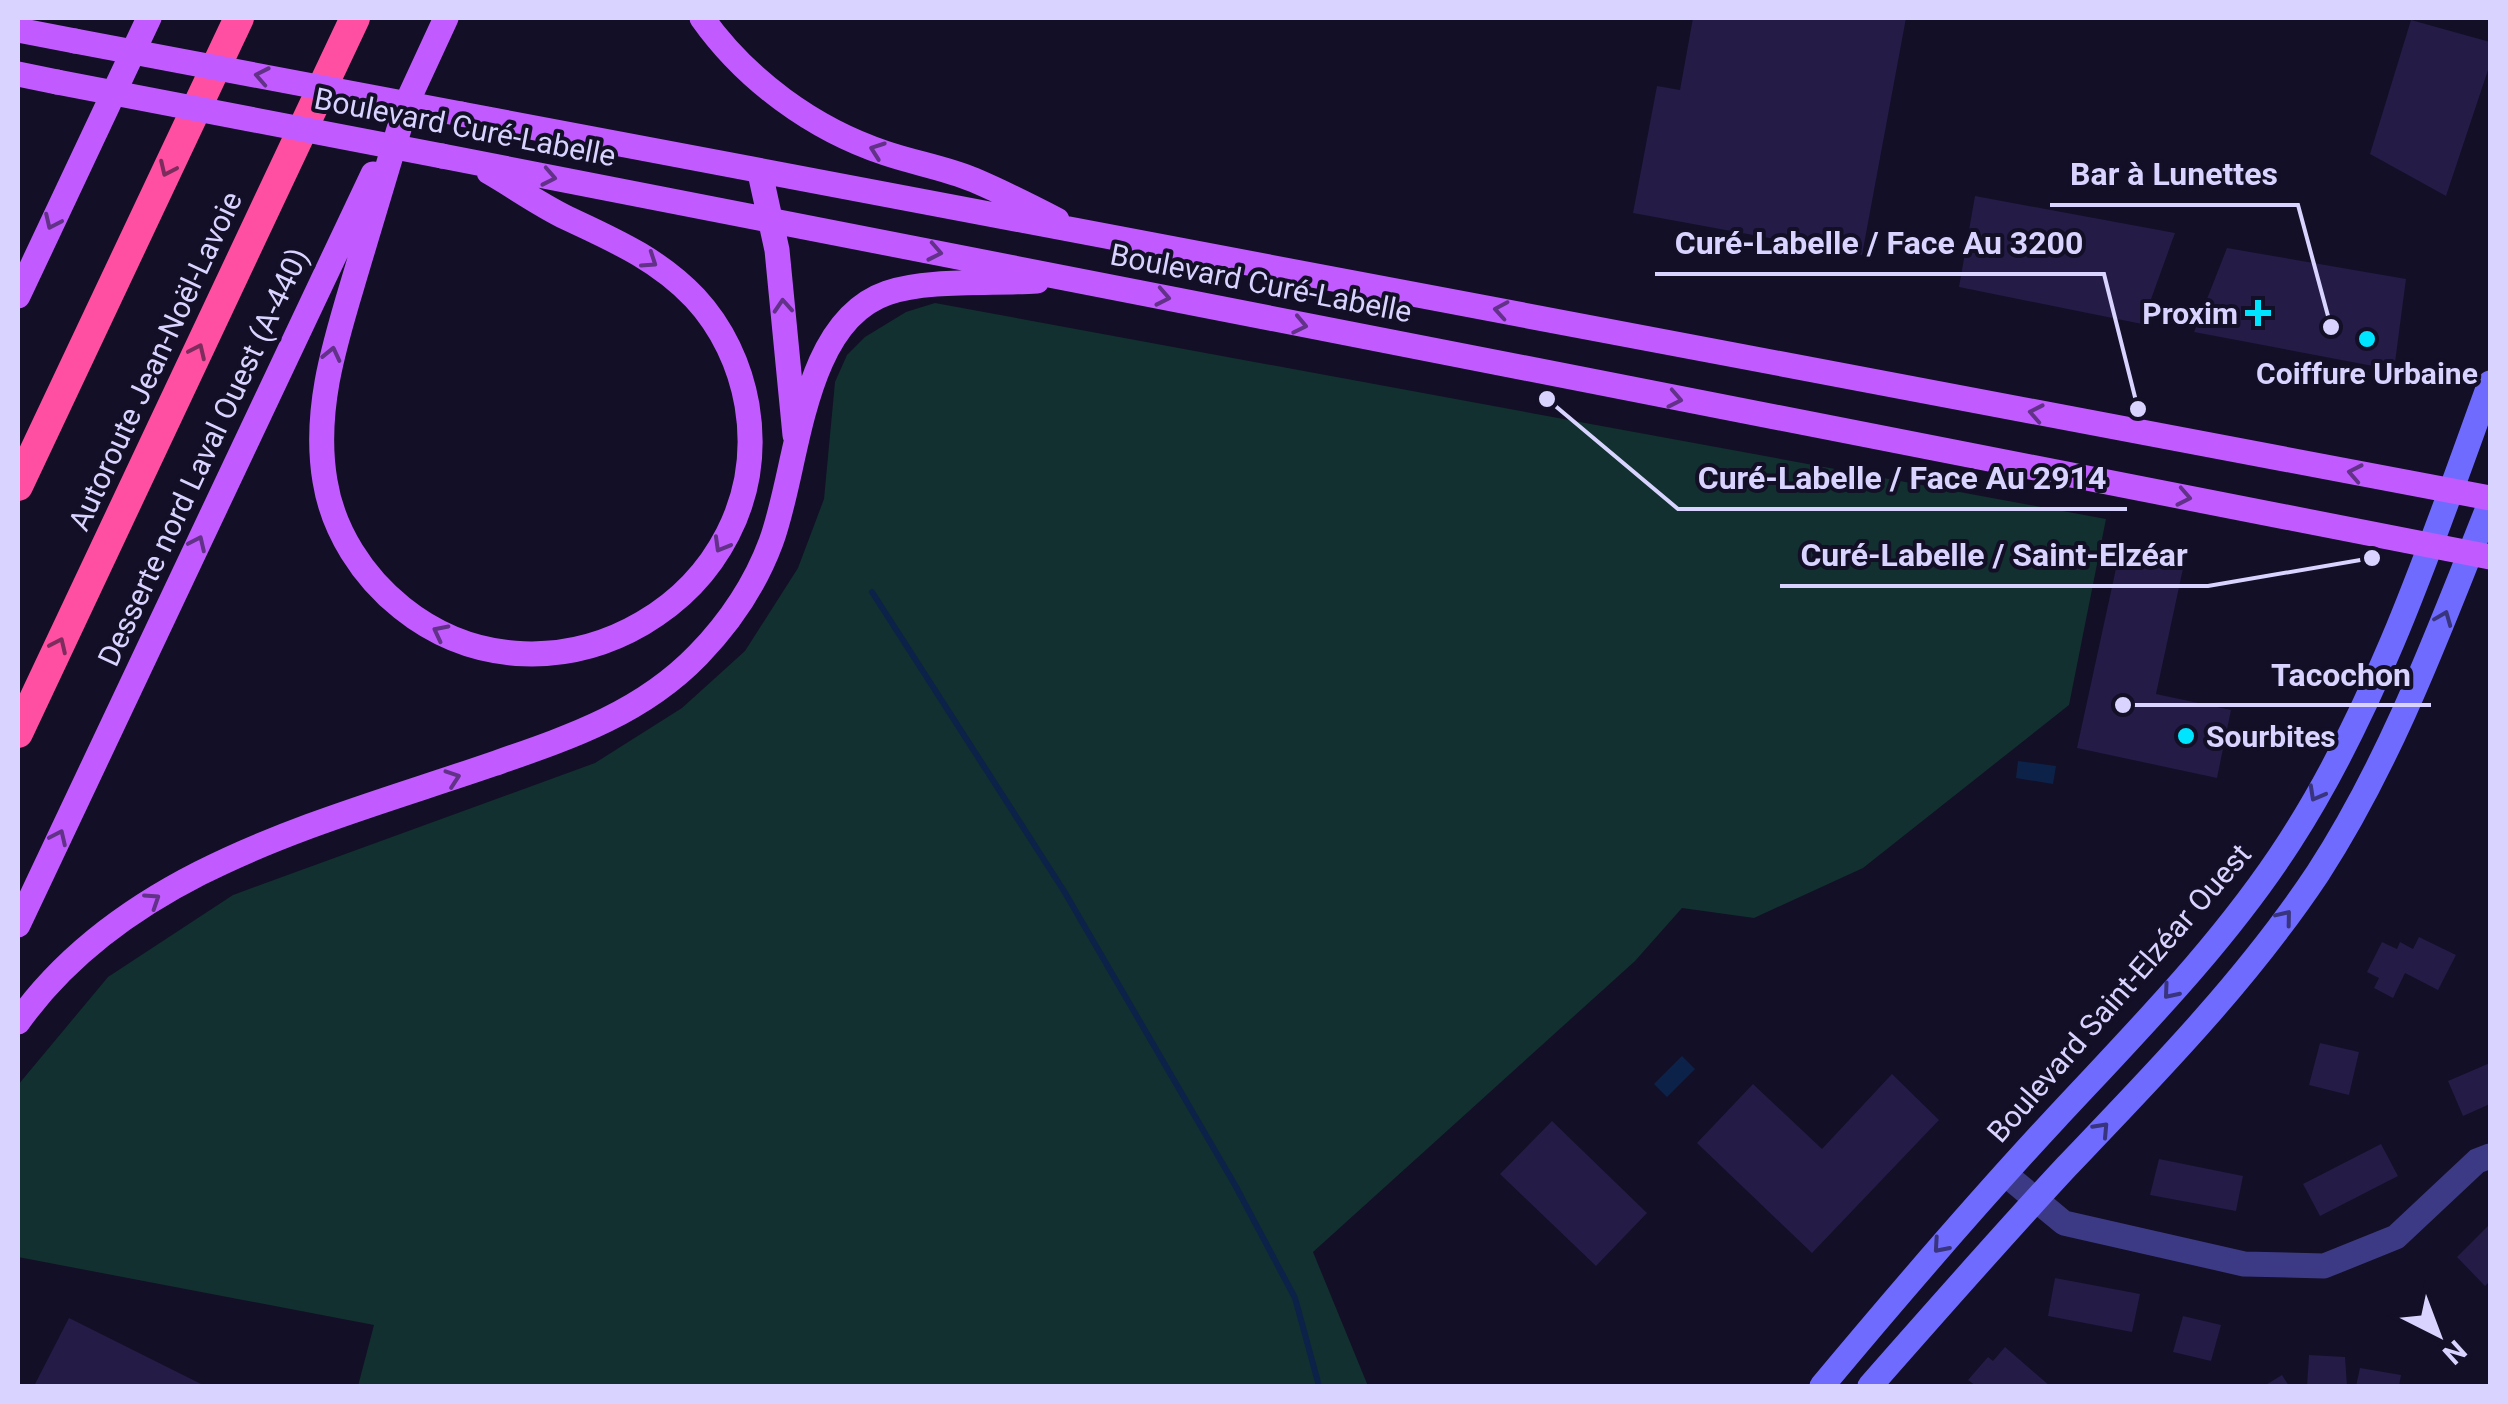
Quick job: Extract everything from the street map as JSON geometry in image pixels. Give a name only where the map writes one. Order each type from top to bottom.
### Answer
[{"type":"highway","points":[[18,486],[239,18]]},
{"type":"highway","name":"Autoroute Jean-Noël-Lavoie","points":[[18,734],[355,18]]},
{"type":"main road","points":[[124,71],[138,18]]},
{"type":"main road","points":[[18,296],[150,18]]},
{"type":"main road","name":"Desserte nord Laval Ouest (A-440)","points":[[18,925],[446,18]]},
{"type":"main road","points":[[702,18],[766,87],[820,124],[880,152],[970,178],[1089,234]]},
{"type":"main road","points":[[18,19],[44,35]]},
{"type":"main road","name":"Boulevard Curé-Labelle","points":[[18,30],[760,173],[1588,325],[2490,501]]},
{"type":"main road","name":"Boulevard Curé-Labelle","points":[[18,74],[2480,555]]},
{"type":"main road","points":[[408,99],[327,378],[322,442],[328,500],[357,560],[377,585],[416,619],[449,637],[506,652],[547,654],[583,648],[618,637],[662,612],[689,589],[720,550],[740,505],[750,454],[744,388],[723,336],[709,314],[676,280],[627,246],[564,216],[472,162]]},
{"type":"main road","points":[[760,173],[777,250],[796,442]]},
{"type":"main road","points":[[18,1022],[59,974],[106,934],[148,903],[218,863],[574,735],[659,690],[712,640],[756,576],[786,496],[796,442],[828,346],[853,313],[876,297],[914,286],[1077,280]]},
{"type":"street","name":"Boulevard Saint-Elzéar Ouest","points":[[1822,1386],[1935,1251],[2144,1023],[2274,865],[2357,717],[2430,546],[2490,383]]},
{"type":"street","points":[[1870,1386],[2206,1014],[2318,872],[2397,726],[2480,555],[2490,501]]},
{"type":"street","points":[[2005,1174],[2064,1223],[2244,1264],[2324,1266],[2396,1237],[2478,1160],[2490,1156]]},
{"type":"green space","points":[[935,303],[2106,519],[2069,705],[1863,868],[1754,918],[1682,908],[1635,961],[1313,1252],[1368,1386],[358,1386],[374,1325],[18,1257],[18,1085],[108,977],[233,895],[595,763],[682,708],[745,651],[798,568],[824,499],[835,382],[847,355],[865,337],[906,312]]},
{"type":"water","points":[[2018,761],[2056,766],[2053,784],[2016,778]]},
{"type":"water","points":[[1682,1056],[1695,1069],[1667,1097],[1654,1084]]},
{"type":"building","points":[[1693,18],[1906,18],[1862,255],[1633,213],[1657,86],[1680,90]]},
{"type":"building","points":[[2411,20],[2490,42],[2490,64],[2446,196],[2370,154]]},
{"type":"building","points":[[1975,196],[2175,233],[2142,324],[1959,287]]},
{"type":"building","points":[[2227,248],[2406,279],[2394,370],[2194,332]]},
{"type":"building","points":[[2120,550],[2184,564],[2156,694],[2231,710],[2217,778],[2077,748]]},
{"type":"building","points":[[2419,937],[2456,955],[2438,990],[2405,973],[2393,998],[2374,988],[2379,978],[2367,972],[2382,942],[2397,949],[2400,942],[2413,949]]},
{"type":"building","points":[[2320,1043],[2359,1052],[2349,1095],[2309,1085]]},
{"type":"building","points":[[2490,1063],[2490,1104],[2463,1116],[2448,1081]]},
{"type":"building","points":[[1892,1074],[1939,1120],[1812,1253],[1697,1143],[1753,1084],[1822,1149]]},
{"type":"building","points":[[1552,1121],[1647,1213],[1596,1266],[1500,1174]]},
{"type":"building","points":[[2381,1144],[2398,1176],[2320,1216],[2303,1184]]},
{"type":"building","points":[[2159,1159],[2243,1176],[2236,1211],[2150,1195]]},
{"type":"building","points":[[2490,1224],[2490,1281],[2485,1286],[2457,1257]]},
{"type":"building","points":[[2055,1278],[2140,1294],[2132,1332],[2048,1316]]},
{"type":"building","points":[[2183,1316],[2221,1325],[2211,1361],[2173,1352]]},
{"type":"building","points":[[69,1318],[205,1386],[34,1386]]},
{"type":"building","points":[[2005,1347],[2050,1386],[1976,1386],[1968,1380],[1988,1357],[1993,1361]]},
{"type":"building","points":[[2309,1355],[2345,1357],[2347,1386],[2307,1386]]},
{"type":"building","points":[[2360,1368],[2401,1375],[2399,1386],[2356,1386]]},
{"type":"building","points":[[2282,1375],[2289,1386],[2264,1386]]},
{"type":"waterway","points":[[872,592],[1064,891],[1235,1185],[1295,1298],[1319,1386]]},
{"type":"place","name":"Proxim","points":[[2258,313]]},
{"type":"place","name":"Bar à Lunettes","points":[[2331,327]]},
{"type":"place","name":"Coiffure Urbaine","points":[[2367,339]]},
{"type":"place","name":"Curé-Labelle / Face Au 2914","points":[[1547,399]]},
{"type":"place","name":"Curé-Labelle / Face Au 3200","points":[[2138,409]]},
{"type":"place","name":"Curé-Labelle / Saint-Elzéar","points":[[2372,558]]},
{"type":"place","name":"Tacochon","points":[[2123,705]]},
{"type":"place","name":"Sourbites","points":[[2186,736]]}]
